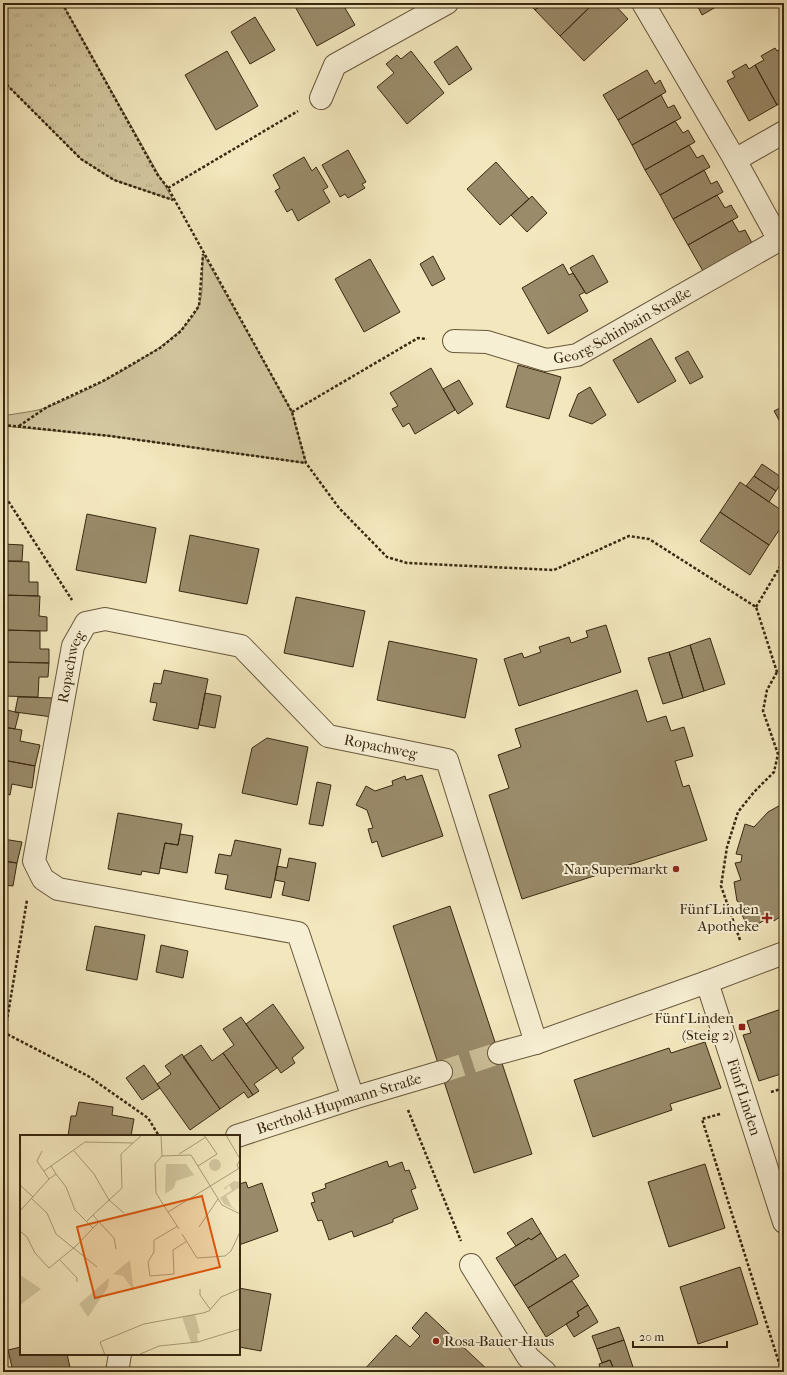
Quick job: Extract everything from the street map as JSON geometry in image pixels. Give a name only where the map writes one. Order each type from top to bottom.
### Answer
[{"type":"street","points":[[321,98],[335,65],[447,3]]},
{"type":"street","name":"Georg-Schinbain-Straße","points":[[454,341],[487,342],[546,360],[577,355],[781,239],[643,3]]},
{"type":"street","points":[[734,160],[784,132]]},
{"type":"street","name":"Ropachweg","points":[[43,879],[34,861],[73,646],[86,623],[105,619],[241,646],[328,736],[447,760],[536,1043]]},
{"type":"street","points":[[43,879],[58,888],[298,933],[353,1098]]},
{"type":"street","points":[[499,1053],[536,1043],[784,953]]},
{"type":"street","name":"Fünf Linden","points":[[707,982],[784,1222]]},
{"type":"street","name":"Berthold-Hupmann-Straße","points":[[240,1135],[353,1098],[441,1072]]},
{"type":"street","points":[[471,1265],[528,1357],[545,1372]]},
{"type":"street","points":[[117,1372],[120,1355]]},
{"type":"path","points":[[62,3],[157,174],[168,188],[173,200],[292,412],[306,463],[339,508],[387,557],[407,563],[554,570],[629,536],[649,539],[756,607],[777,672],[767,690],[763,711],[778,754],[774,772],[754,792],[738,812],[726,847],[721,886],[749,966]]},
{"type":"path","points":[[3,81],[81,159],[114,180],[173,200]]},
{"type":"path","points":[[168,188],[321,98]]},
{"type":"path","points":[[19,426],[47,407],[105,380],[160,348],[181,331],[199,306],[203,254]]},
{"type":"path","points":[[292,412],[418,338],[454,341]]},
{"type":"path","points":[[3,425],[110,436],[306,463]]},
{"type":"path","points":[[3,493],[86,623]]},
{"type":"path","points":[[756,607],[784,560]]},
{"type":"path","points":[[777,672],[784,675]]},
{"type":"path","points":[[43,879],[27,900],[4,1032],[88,1076],[148,1118],[158,1135]]},
{"type":"path","points":[[398,1085],[471,1265]]},
{"type":"path","points":[[718,1108],[720,1114],[702,1120],[780,1366],[784,1370]]},
{"type":"green space","points":[[3,3],[62,3],[173,200],[114,180],[81,159],[3,81]]},
{"type":"green space","points":[[203,254],[292,412],[306,463],[110,436],[3,426],[3,416],[43,409],[85,391],[132,365],[175,335],[191,319],[201,300]]},
{"type":"building","points":[[293,3],[342,3],[355,25],[317,46]]},
{"type":"building","points":[[528,3],[543,3],[535,10]]},
{"type":"building","points":[[543,3],[594,3],[560,36],[535,10]]},
{"type":"building","points":[[594,3],[613,3],[628,19],[584,61],[560,36]]},
{"type":"building","points":[[696,3],[723,3],[702,15]]},
{"type":"building","points":[[255,17],[275,50],[250,64],[231,32]]},
{"type":"building","points":[[457,46],[472,69],[449,85],[434,62]]},
{"type":"building","points":[[775,48],[777,51],[784,48],[784,101],[777,105],[755,65],[764,60],[761,56]]},
{"type":"building","points":[[227,51],[258,106],[216,130],[185,75]]},
{"type":"building","points":[[411,51],[444,93],[407,124],[377,87],[394,73],[386,64],[397,55],[401,59]]},
{"type":"building","points":[[746,64],[749,69],[755,65],[777,105],[749,121],[727,81],[735,77],[732,72]]},
{"type":"building","points":[[647,70],[655,84],[660,80],[666,92],[618,120],[603,95]]},
{"type":"building","points":[[661,95],[668,108],[674,105],[681,118],[632,145],[618,120]]},
{"type":"building","points":[[675,121],[683,133],[688,130],[695,142],[645,170],[632,145]]},
{"type":"building","points":[[689,145],[697,158],[703,155],[710,167],[660,195],[645,170]]},
{"type":"building","points":[[348,150],[366,182],[362,184],[365,188],[348,198],[345,194],[340,197],[322,165]]},
{"type":"building","points":[[304,157],[312,171],[316,167],[328,187],[323,190],[330,202],[298,221],[292,209],[287,212],[275,191],[280,188],[273,175]]},
{"type":"building","points":[[496,162],[529,199],[500,225],[467,189]]},
{"type":"building","points":[[704,170],[711,184],[717,181],[723,192],[673,219],[660,195]]},
{"type":"building","points":[[717,195],[725,208],[731,205],[738,217],[688,245],[673,219]]},
{"type":"building","points":[[532,196],[547,213],[527,232],[511,215]]},
{"type":"building","points":[[732,220],[739,232],[745,230],[752,243],[703,271],[688,245]]},
{"type":"building","points":[[593,255],[608,282],[586,294],[570,268]]},
{"type":"building","points":[[433,256],[445,279],[432,286],[420,264]]},
{"type":"building","points":[[370,259],[400,312],[364,332],[335,279]]},
{"type":"building","points":[[563,264],[569,275],[573,273],[585,292],[579,295],[588,311],[548,334],[522,288]]},
{"type":"building","points":[[651,338],[676,381],[638,403],[613,360]]},
{"type":"building","points":[[688,351],[703,377],[690,384],[675,358]]},
{"type":"building","points":[[518,365],[561,377],[549,419],[506,407]]},
{"type":"building","points":[[431,368],[455,410],[415,434],[409,423],[403,427],[392,409],[398,406],[390,393]]},
{"type":"building","points":[[459,380],[473,404],[458,414],[443,389]]},
{"type":"building","points":[[590,387],[606,415],[592,424],[569,416],[578,394]]},
{"type":"building","points":[[784,406],[784,429],[774,411]]},
{"type":"building","points":[[762,464],[784,479],[776,491],[754,476]]},
{"type":"building","points":[[754,476],[776,491],[769,502],[746,486]]},
{"type":"building","points":[[740,482],[784,512],[784,523],[769,545],[720,512]]},
{"type":"building","points":[[720,512],[769,545],[750,575],[700,541]]},
{"type":"building","points":[[87,514],[156,528],[146,583],[76,570]]},
{"type":"building","points":[[190,535],[259,549],[247,604],[179,591]]},
{"type":"building","points":[[3,544],[23,545],[22,561],[3,561]]},
{"type":"building","points":[[3,561],[29,562],[29,582],[38,582],[38,596],[3,595]]},
{"type":"building","points":[[3,595],[40,596],[39,616],[47,617],[47,631],[3,630]]},
{"type":"building","points":[[296,597],[365,611],[353,667],[284,653]]},
{"type":"building","points":[[606,625],[621,672],[519,706],[504,659],[522,653],[524,658],[541,652],[539,647],[569,637],[571,643],[588,637],[586,631]]},
{"type":"building","points":[[3,630],[40,631],[40,649],[49,649],[49,663],[3,662]]},
{"type":"building","points":[[710,638],[725,684],[704,691],[690,645]]},
{"type":"building","points":[[389,641],[477,659],[465,718],[377,700]]},
{"type":"building","points":[[690,645],[704,691],[683,698],[669,652]]},
{"type":"building","points":[[669,652],[683,698],[663,704],[648,658]]},
{"type":"building","points":[[3,662],[49,663],[48,677],[39,677],[38,697],[3,696]]},
{"type":"building","points":[[164,670],[208,679],[198,729],[153,720],[157,703],[150,702],[154,683],[161,684]]},
{"type":"building","points":[[637,690],[647,722],[666,716],[671,731],[684,727],[693,756],[675,761],[683,787],[689,785],[707,840],[522,899],[489,795],[509,788],[498,755],[521,747],[515,729]]},
{"type":"building","points":[[205,693],[221,696],[215,728],[199,725]]},
{"type":"building","points":[[18,697],[55,698],[52,717],[15,712]]},
{"type":"building","points":[[3,709],[19,713],[15,729],[3,727]]},
{"type":"building","points":[[3,727],[22,730],[20,741],[40,745],[35,766],[3,760]]},
{"type":"building","points":[[267,738],[308,747],[297,805],[242,793],[252,748]]},
{"type":"building","points":[[3,760],[35,766],[32,788],[12,784],[10,795],[3,793]]},
{"type":"building","points":[[422,775],[443,836],[382,857],[377,841],[372,843],[368,829],[373,828],[367,810],[356,805],[366,786],[375,791],[393,785],[392,781],[405,776],[406,780]]},
{"type":"building","points":[[317,782],[331,785],[323,826],[309,824]]},
{"type":"building","points":[[784,803],[784,914],[774,921],[770,917],[749,929],[740,911],[748,908],[737,901],[734,882],[741,880],[735,863],[741,862],[742,855],[736,854],[745,824],[754,827],[768,812]]},
{"type":"building","points":[[118,813],[182,824],[178,845],[165,843],[159,874],[142,871],[141,875],[108,869]]},
{"type":"building","points":[[180,834],[193,836],[187,873],[160,868],[165,843],[178,845]]},
{"type":"building","points":[[3,839],[22,842],[17,863],[3,861]]},
{"type":"building","points":[[235,840],[281,849],[271,898],[225,889],[228,875],[215,873],[219,854],[231,856]]},
{"type":"building","points":[[289,858],[316,863],[309,901],[282,895],[285,882],[275,880],[277,866],[287,868]]},
{"type":"building","points":[[3,861],[17,863],[13,886],[3,885]]},
{"type":"building","points":[[450,906],[532,1154],[474,1173],[393,926]]},
{"type":"building","points":[[95,926],[145,935],[137,980],[86,970]]},
{"type":"building","points":[[161,945],[188,951],[183,978],[156,972]]},
{"type":"building","points":[[273,1004],[304,1048],[292,1058],[295,1063],[281,1073],[246,1024]]},
{"type":"building","points":[[784,1008],[784,1073],[759,1081],[743,1035],[751,1033],[747,1021]]},
{"type":"building","points":[[241,1017],[277,1068],[254,1084],[259,1091],[253,1095],[223,1053],[234,1045],[223,1029]]},
{"type":"building","points":[[705,1042],[721,1088],[670,1104],[672,1110],[593,1137],[574,1080],[669,1048],[671,1053]]},
{"type":"building","points":[[201,1045],[212,1061],[223,1053],[253,1095],[248,1098],[244,1092],[220,1109],[183,1057]]},
{"type":"building","points":[[182,1054],[220,1109],[190,1130],[157,1084],[171,1074],[165,1066]]},
{"type":"building","points":[[144,1065],[160,1088],[142,1100],[126,1078]]},
{"type":"building","points":[[79,1102],[113,1107],[112,1115],[134,1119],[131,1135],[68,1135],[71,1116],[76,1116]]},
{"type":"building","points":[[387,1161],[389,1167],[402,1162],[405,1171],[409,1170],[416,1188],[411,1190],[418,1209],[393,1219],[393,1222],[354,1237],[352,1231],[329,1240],[322,1220],[318,1221],[311,1203],[315,1202],[312,1193],[326,1188],[325,1184]]},
{"type":"building","points":[[705,1164],[725,1228],[669,1247],[648,1182]]},
{"type":"building","points":[[246,1182],[248,1188],[262,1183],[278,1231],[240,1245],[240,1184]]},
{"type":"building","points":[[532,1218],[541,1233],[531,1240],[529,1238],[516,1246],[507,1233]]},
{"type":"building","points":[[541,1233],[557,1259],[514,1286],[496,1258],[529,1238],[531,1240]]},
{"type":"building","points":[[565,1254],[579,1276],[528,1308],[514,1286]]},
{"type":"building","points":[[740,1267],[758,1324],[698,1344],[680,1287]]},
{"type":"building","points":[[572,1281],[588,1305],[577,1312],[579,1316],[546,1337],[528,1308]]},
{"type":"building","points":[[240,1288],[271,1294],[261,1351],[240,1347]]},
{"type":"building","points":[[588,1305],[598,1322],[574,1337],[566,1324],[579,1316],[577,1312]]},
{"type":"building","name":"Rosa-Bauer-Haus","points":[[426,1312],[490,1372],[362,1372],[396,1335],[410,1347],[420,1336],[412,1328]]},
{"type":"building","points":[[619,1327],[624,1340],[597,1349],[592,1336]]},
{"type":"building","points":[[624,1340],[633,1367],[615,1372],[610,1360],[602,1363],[597,1349]]},
{"type":"building","points":[[20,1347],[20,1355],[67,1355],[71,1372],[13,1372],[8,1350]]},
{"type":"building","points":[[610,1360],[615,1372],[601,1372],[599,1364]]},
{"type":"tunnel","points":[[441,1072],[499,1053]]},
{"type":"place","name":"Nar Supermarkt","points":[[676,869]]},
{"type":"place","name":"Fünf Linden Apotheke","points":[[767,918]]},
{"type":"place","name":"Fünf Linden (Steig 2)","points":[[742,1027]]},
{"type":"place","name":"Rosa-Bauer-Haus","points":[[436,1341]]}]
